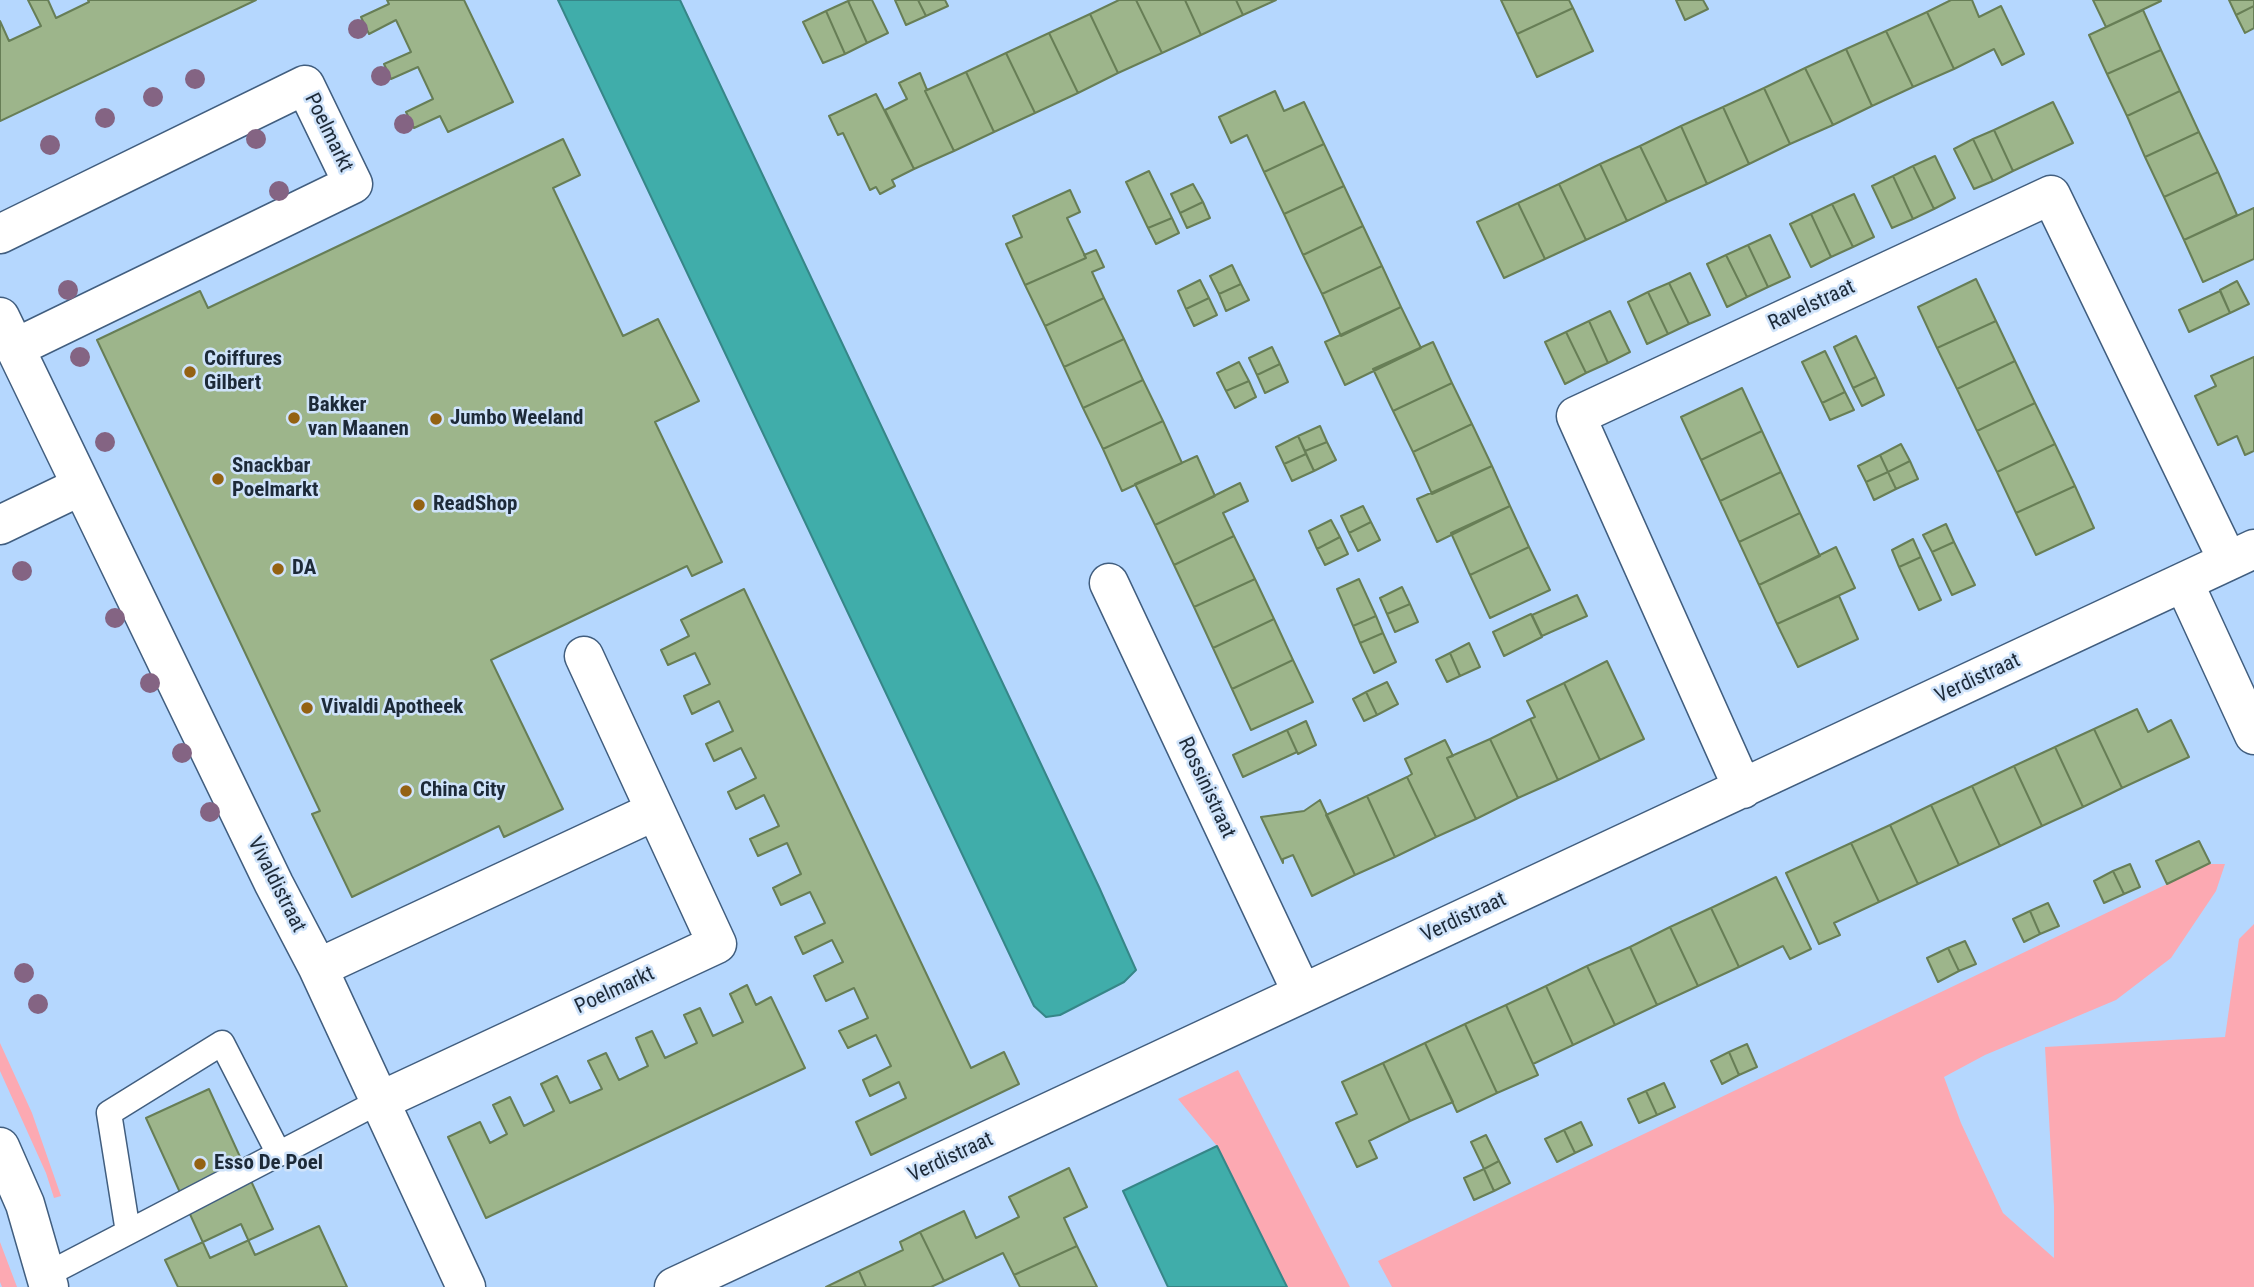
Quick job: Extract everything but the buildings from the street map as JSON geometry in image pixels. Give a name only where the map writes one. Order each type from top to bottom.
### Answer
[{"type":"street","name":"Poelmarkt","points":[[0,234],[305,85],[353,184],[7,333]]},
{"type":"street","name":"Ravelstraat","points":[[1743,789],[1576,416],[2051,195],[2241,555]]},
{"type":"street","name":"Vivaldistraat","points":[[7,333],[318,968],[466,1287]]},
{"type":"street","points":[[0,525],[81,486]]},
{"type":"street","name":"Verdistraat","points":[[695,1283],[1302,993],[2241,555]]},
{"type":"street","name":"Rossinistraat","points":[[1110,583],[1302,993]]},
{"type":"street","points":[[2184,583],[2254,735]]},
{"type":"street","name":"Poelmarkt","points":[[380,1101],[717,944],[583,656]]},
{"type":"street","points":[[318,968],[655,811]]},
{"type":"street","points":[[0,1147],[25,1204],[47,1281]]},
{"type":"lane","points":[[128,1233],[110,1113],[222,1043],[279,1154]]},
{"type":"lane","points":[[47,1281],[128,1233],[380,1101]]},
{"type":"shaded area","points":[[558,0],[680,0],[1099,887],[1136,970],[1124,982],[1060,1015],[1046,1017],[1034,1006]]},
{"type":"shaded area","points":[[2209,864],[2225,864],[2216,891],[2171,958],[2116,1000],[1985,1055],[1944,1077],[1961,1123],[2003,1213],[2054,1258],[2054,1207],[2045,1047],[2225,1037],[2239,939],[2254,924],[2254,1287],[1392,1287],[1378,1261]]},
{"type":"shaded area","points":[[0,1043],[32,1113],[61,1196],[54,1198],[46,1173],[0,1071]]},
{"type":"shaded area","points":[[1238,1070],[1350,1287],[1287,1287],[1217,1146],[1178,1099]]},
{"type":"shaded area","points":[[1217,1146],[1287,1287],[1168,1287],[1123,1191]]},
{"type":"shaded area","points":[[0,1242],[17,1287],[2,1287],[0,1282]]},
{"type":"place","name":"Coiffures Gilbert","points":[[190,372]]},
{"type":"place","name":"Bakker van Maanen","points":[[294,418]]},
{"type":"place","name":"Jumbo Weeland","points":[[436,419]]},
{"type":"place","name":"Snackbar Poelmarkt","points":[[218,479]]},
{"type":"place","name":"ReadShop","points":[[419,505]]},
{"type":"place","name":"DA","points":[[278,569]]},
{"type":"place","name":"Vivaldi Apotheek","points":[[307,708]]},
{"type":"place","name":"China City","points":[[406,791]]},
{"type":"place","name":"Esso De Poel","points":[[200,1164]]}]
